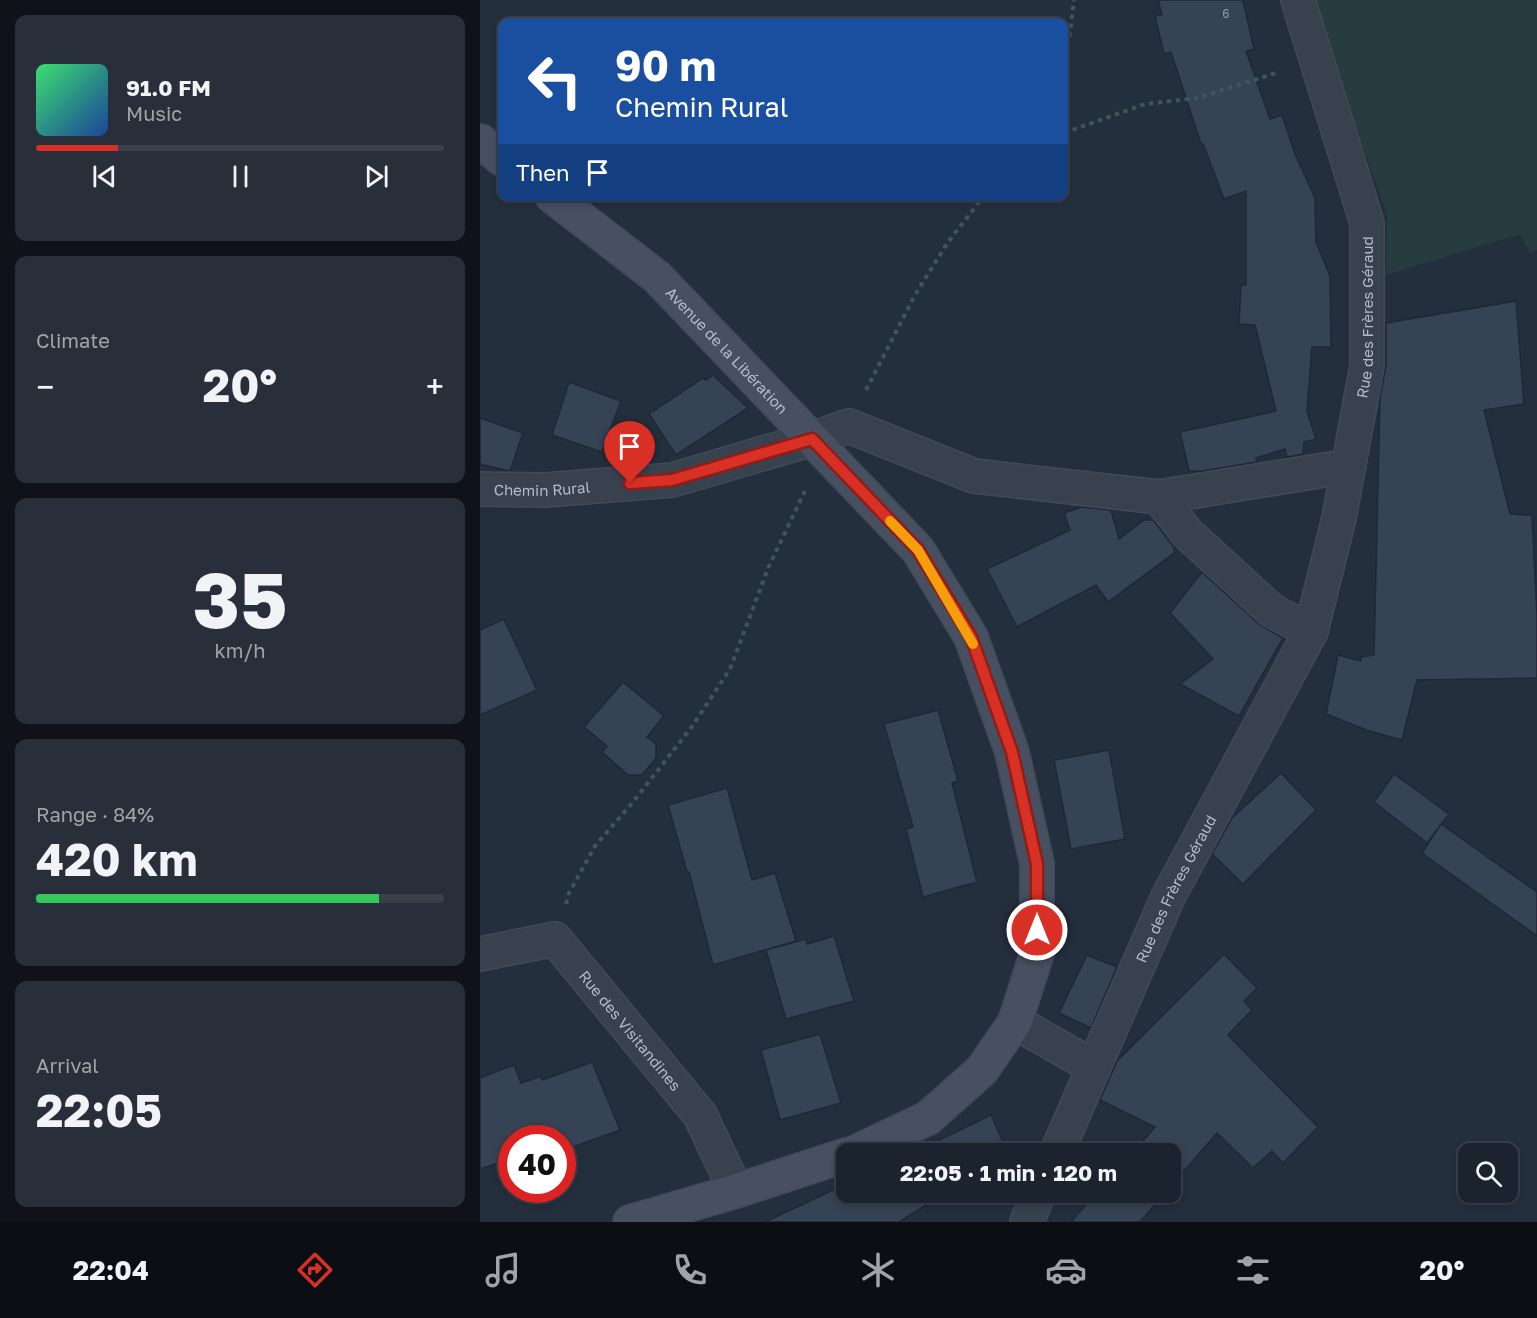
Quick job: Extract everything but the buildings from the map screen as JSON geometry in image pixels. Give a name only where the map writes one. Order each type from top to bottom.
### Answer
[{"type":"street","name":"Rue des Frères Géraud","points":[[1061,1143],[1168,897],[1311,632],[1339,518],[1367,366],[1367,223],[1298,0]]},
{"type":"street","points":[[480,141],[498,156]]},
{"type":"street","name":"Avenue de la Libération","points":[[558,201],[657,277],[918,550],[971,637],[1012,752],[1037,864],[1037,952],[1016,1023],[981,1070],[928,1118],[875,1143]]},
{"type":"street","points":[[849,426],[974,476],[1159,497],[1349,466]]},
{"type":"street","name":"Chemin Rural","points":[[480,489],[546,490],[672,480],[849,426]]},
{"type":"street","points":[[1159,497],[1187,533],[1272,611],[1311,632]]},
{"type":"street","points":[[480,954],[555,939]]},
{"type":"street","name":"Rue des Visitandines","points":[[555,939],[700,1115],[736,1191]]},
{"type":"street","points":[[1016,1023],[1094,1067]]},
{"type":"street","points":[[630,1222],[836,1158]]},
{"type":"street","points":[[1027,1222],[1035,1203]]},
{"type":"path","points":[[1068,44],[1074,0]]},
{"type":"path","points":[[1068,132],[1145,105],[1198,98],[1317,62]]},
{"type":"path","points":[[849,426],[876,367],[915,295],[948,242],[980,201]]},
{"type":"path","points":[[555,939],[569,893],[595,846],[691,728],[730,669],[769,566],[814,470],[812,439]]},
{"type":"green space","points":[[1311,0],[1537,0],[1537,250],[1530,253],[1520,234],[1386,275],[1387,215]]},
{"type":"slow traffic","points":[[890,521],[918,550],[971,637],[973,644]]},
{"type":"route","points":[[630,483],[672,480],[812,439],[918,550],[971,637],[1012,752],[1037,864],[1037,930]]}]
